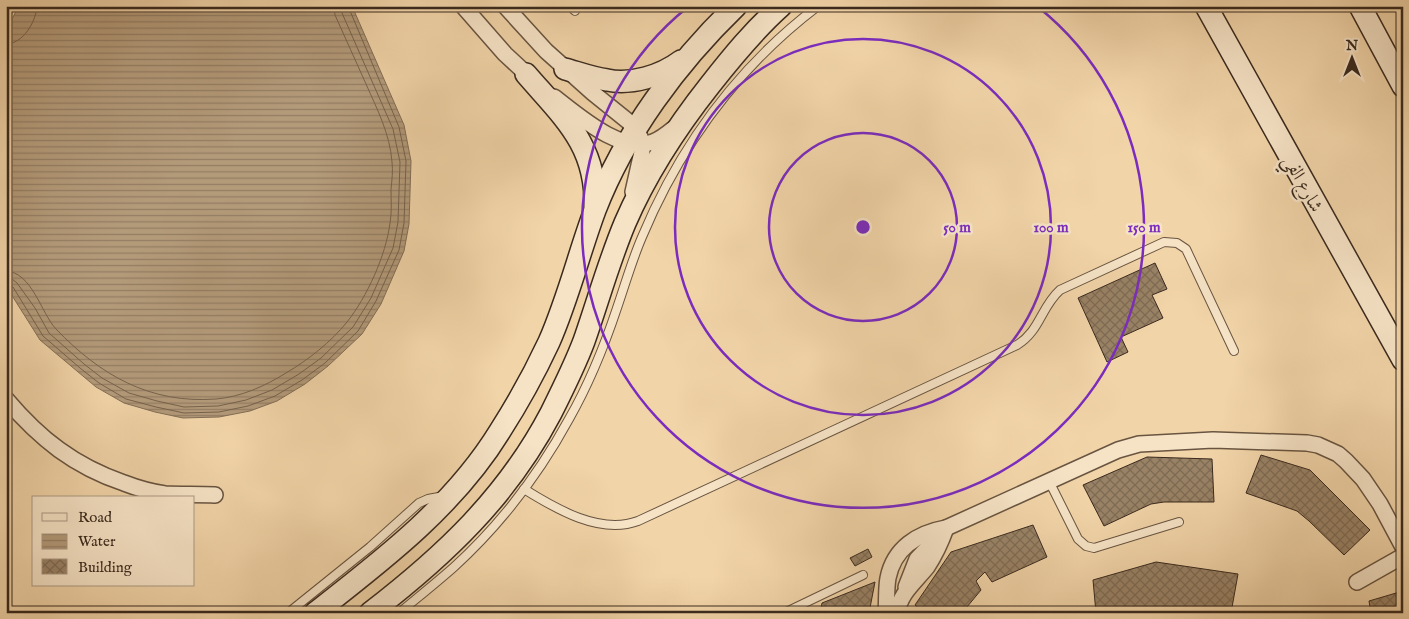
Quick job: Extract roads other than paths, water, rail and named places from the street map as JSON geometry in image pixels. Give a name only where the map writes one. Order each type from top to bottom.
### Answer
[{"type":"street","points":[[463,6],[485,34],[526,74],[572,127],[590,163],[594,179],[595,210]]},
{"type":"street","points":[[505,6],[565,69],[629,122],[641,160],[625,222]]},
{"type":"street","points":[[315,613],[402,544],[427,521],[470,473],[500,432],[545,350],[569,289],[595,210],[635,139],[691,54],[736,6]]},
{"type":"street","points":[[370,613],[400,605],[426,569],[462,534],[507,481],[530,449],[568,379],[625,222],[664,148],[736,50],[780,6]]},
{"type":"street","name":"شارع الفي","points":[[1206,6],[1403,360]]},
{"type":"street","points":[[1360,6],[1403,86]]},
{"type":"street","points":[[565,69],[608,81],[622,82],[650,77],[665,71],[691,54]]},
{"type":"street","points":[[526,74],[598,129],[635,139],[661,138],[681,123]]},
{"type":"street","points":[[6,398],[52,446],[94,471],[131,486],[164,494],[215,495]]},
{"type":"street","points":[[886,613],[888,578],[894,561],[914,539],[933,530],[946,528],[1128,446],[1150,442],[1227,440],[1307,443],[1338,454],[1363,479],[1380,504],[1403,548]]},
{"type":"street","points":[[904,593],[912,567],[923,551],[946,528]]},
{"type":"street","points":[[897,613],[904,593],[926,568],[938,548],[946,528]]},
{"type":"street","points":[[1357,582],[1403,556]]},
{"type":"street","points":[[894,561],[912,567]]},
{"type":"lane","points":[[400,605],[448,572],[477,545],[524,489],[555,444],[584,391],[607,336],[641,238],[662,192],[689,146],[720,101],[756,60],[818,6]]},
{"type":"lane","points":[[524,489],[555,507],[588,520],[606,525],[624,526],[638,521],[1017,346],[1031,334],[1048,303],[1060,290],[1164,242],[1178,243],[1186,250],[1234,351]]},
{"type":"lane","points":[[1050,481],[1078,539],[1086,546],[1094,548],[1179,522]]},
{"type":"lane","points":[[288,613],[370,547],[420,503],[436,497],[451,495]]},
{"type":"lane","points":[[784,613],[863,575]]},
{"type":"water","points":[[19,6],[352,6],[404,125],[411,161],[409,224],[404,251],[381,304],[362,334],[328,366],[305,384],[277,401],[250,411],[219,417],[183,418],[124,403],[96,387],[40,340],[6,286],[6,30]]}]
